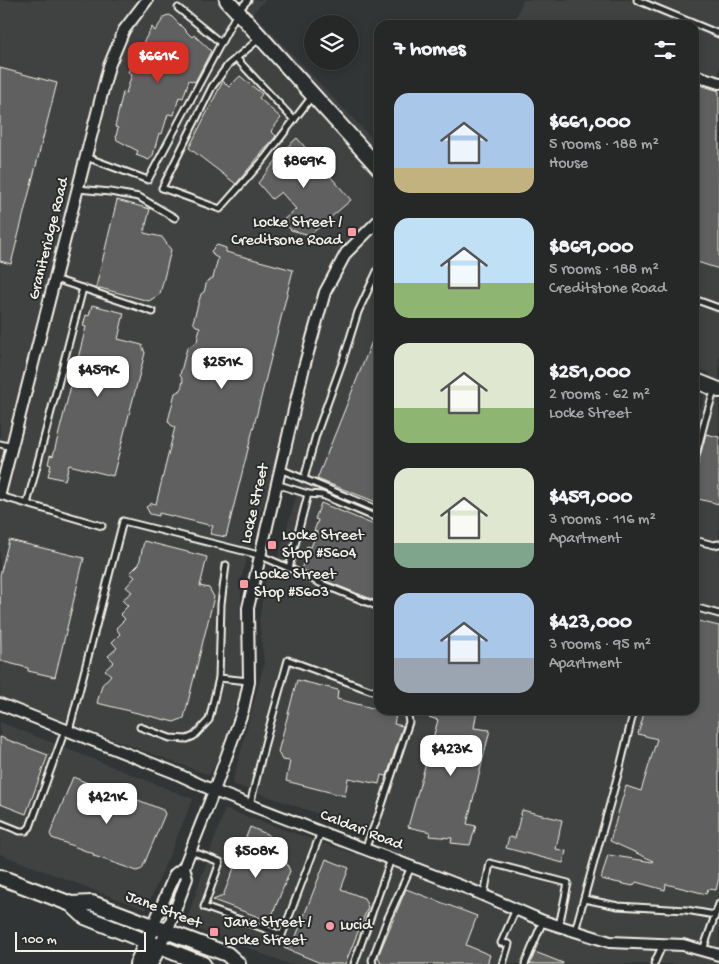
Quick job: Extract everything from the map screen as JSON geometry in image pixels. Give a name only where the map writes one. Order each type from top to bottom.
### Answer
[{"type":"main road","points":[[227,0],[374,162]]},
{"type":"main road","points":[[699,382],[717,389]]},
{"type":"main road","name":"Jane Street","points":[[0,877],[71,904],[86,917],[202,964]]},
{"type":"main road","name":"Jane Street","points":[[71,904],[92,903],[227,954],[238,964]]},
{"type":"main road","points":[[150,964],[153,926]]},
{"type":"main road","points":[[138,964],[153,944]]},
{"type":"street","name":"Graniteridge Road","points":[[0,494],[109,66],[124,30],[147,0]]},
{"type":"street","points":[[699,77],[719,83]]},
{"type":"street","name":"Locke Street","points":[[153,926],[175,874],[184,867],[243,710],[250,682],[248,608],[304,367],[325,292],[346,253],[374,225]]},
{"type":"street","name":"Caldari Road","points":[[0,704],[173,772],[214,791],[484,895],[542,921],[610,942],[683,945],[719,954]]},
{"type":"street","name":"Locke Street","points":[[153,944],[166,932],[187,878],[184,867]]},
{"type":"lane","points":[[86,157],[148,180],[220,43],[238,11],[248,0]]},
{"type":"lane","points":[[638,0],[686,20]]},
{"type":"lane","points":[[178,8],[220,43]]},
{"type":"lane","points":[[699,26],[719,34]]},
{"type":"lane","points":[[262,37],[228,65],[212,87],[162,188],[220,209],[265,158],[313,94]]},
{"type":"lane","points":[[236,58],[294,120]]},
{"type":"lane","points":[[78,189],[139,197],[175,218]]},
{"type":"lane","points":[[304,479],[316,436],[358,312],[374,277]]},
{"type":"lane","points":[[55,279],[153,312]]},
{"type":"lane","points":[[27,504],[83,288]]},
{"type":"lane","points":[[699,301],[719,308]]},
{"type":"lane","points":[[699,441],[704,420],[717,389]]},
{"type":"lane","points":[[0,444],[12,447]]},
{"type":"lane","points":[[280,469],[374,508]]},
{"type":"lane","points":[[276,484],[308,494],[322,495],[374,517]]},
{"type":"lane","points":[[0,494],[102,526]]},
{"type":"lane","points":[[289,568],[308,494]]},
{"type":"lane","points":[[0,823],[20,831],[26,831],[30,827],[67,730],[123,521],[259,555],[324,585],[374,605]]},
{"type":"lane","points":[[699,541],[714,545],[719,544]]},
{"type":"lane","points":[[140,727],[170,738],[187,739],[194,736],[209,720],[218,678],[221,604],[226,565]]},
{"type":"lane","points":[[699,608],[719,614]]},
{"type":"lane","points":[[250,805],[288,660],[374,690]]},
{"type":"lane","points":[[218,678],[250,682]]},
{"type":"lane","points":[[365,849],[379,814],[409,722],[408,715]]},
{"type":"lane","points":[[575,931],[633,715]]},
{"type":"lane","points":[[190,851],[220,862],[204,907],[282,935],[321,832]]},
{"type":"lane","points":[[354,964],[391,859]]},
{"type":"lane","points":[[484,895],[490,863],[568,882],[559,926]]},
{"type":"lane","points":[[372,964],[387,920],[412,867]]},
{"type":"lane","points":[[584,899],[618,906],[686,910],[715,915]]},
{"type":"lane","points":[[703,950],[719,904]]},
{"type":"lane","points":[[503,964],[509,944],[501,942],[516,909]]},
{"type":"lane","points":[[525,964],[542,921]]},
{"type":"lane","points":[[654,964],[663,944]]},
{"type":"shaded area","points":[[0,0],[265,0],[253,13],[304,67],[304,70],[307,70],[374,141],[374,715],[699,715],[699,408],[701,409],[710,373],[699,368],[699,20],[515,20],[523,0],[719,0],[719,964],[289,964],[185,924],[225,809],[381,863],[394,840],[232,784],[264,664],[259,620],[266,577],[272,579],[300,483],[273,472],[241,579],[241,690],[218,759],[209,775],[0,697]]},
{"type":"shaded area","points":[[0,722],[193,799],[146,910],[0,854]]},
{"type":"building","points":[[170,15],[192,37],[194,35],[211,51],[195,82],[189,80],[183,98],[179,97],[174,115],[168,114],[162,134],[159,133],[153,155],[149,160],[136,155],[138,151],[117,140],[118,128],[115,127],[123,92],[126,93],[132,74],[128,72],[152,27],[155,31],[165,16]]},
{"type":"building","points":[[0,68],[57,83],[11,264],[0,261]]},
{"type":"building","points":[[240,76],[262,94],[259,98],[281,118],[271,131],[276,136],[236,184],[189,148],[223,81],[229,87]]},
{"type":"building","points":[[699,85],[719,91],[719,269],[699,263]]},
{"type":"building","points":[[297,138],[351,200],[310,235],[291,230],[282,221],[296,209],[281,192],[272,199],[258,183],[286,148]]},
{"type":"building","points":[[117,200],[150,209],[144,233],[162,237],[171,250],[160,294],[149,301],[96,287]]},
{"type":"building","points":[[217,245],[226,248],[226,252],[293,270],[226,537],[210,534],[213,526],[159,513],[159,516],[150,514],[146,507],[152,503],[156,504],[175,427],[168,421],[175,393],[181,390],[183,380],[180,375],[187,348],[197,342],[200,327],[196,326],[193,322],[201,294],[204,292],[207,281],[213,278],[218,258],[211,251]]},
{"type":"building","points":[[92,305],[124,313],[118,339],[142,345],[145,353],[113,476],[69,465],[65,480],[48,476],[51,465],[48,464],[50,455],[53,456],[86,327],[83,326],[86,315],[89,316]]},
{"type":"building","points":[[374,336],[374,501],[317,479]]},
{"type":"building","points":[[706,434],[719,437],[719,504],[699,499],[699,460]]},
{"type":"building","points":[[321,503],[374,525],[374,600],[301,569],[305,559],[302,558],[307,546],[311,547],[317,532],[314,531],[318,520],[315,519]]},
{"type":"building","points":[[9,540],[84,558],[55,677],[28,671],[28,668],[1,661],[0,575]]},
{"type":"building","points":[[144,541],[207,557],[200,586],[209,588],[214,597],[184,718],[174,722],[97,703],[102,685],[111,675],[105,670],[114,662],[108,656],[117,648],[112,642],[120,634],[116,628],[125,619],[120,614],[128,606],[122,600],[132,592],[126,587],[135,577],[130,573],[139,564]]},
{"type":"building","points":[[699,621],[719,626],[719,878],[716,890],[708,889],[706,894],[666,884],[665,890],[636,882],[633,886],[601,879],[608,855],[654,861],[610,841],[626,786],[641,791],[657,739],[638,734],[644,715],[699,715]]},
{"type":"building","points":[[297,680],[338,690],[337,699],[374,708],[374,715],[396,715],[394,724],[403,726],[387,776],[381,775],[379,784],[348,778],[345,796],[286,781],[290,761],[282,760],[278,752]]},
{"type":"building","points":[[430,715],[476,715],[474,728],[490,730],[467,824],[476,826],[470,845],[451,843],[452,838],[429,836],[430,832],[408,827],[438,720],[429,717]]},
{"type":"building","points":[[0,737],[48,755],[26,814],[0,804]]},
{"type":"building","points":[[73,777],[137,803],[138,800],[163,810],[165,814],[142,869],[137,871],[93,856],[94,854],[52,838],[50,834]]},
{"type":"building","points":[[522,810],[562,820],[556,849],[566,851],[563,863],[506,848],[509,837],[515,838]]},
{"type":"building","points":[[250,827],[269,835],[262,852],[286,862],[290,871],[271,918],[265,916],[264,919],[213,900],[223,896]]},
{"type":"building","name":"Lucid","points":[[326,859],[349,868],[341,889],[364,898],[368,907],[345,964],[323,964],[284,948],[293,944]]},
{"type":"building","points":[[406,889],[477,916],[466,945],[490,955],[487,964],[381,964],[378,956]]},
{"type":"building","points":[[535,952],[563,963],[563,964],[530,964]]},
{"type":"place","name":"Locke Street / Creditsone Road","points":[[352,232]]},
{"type":"place","name":"Locke Street Stop #5604","points":[[272,545]]},
{"type":"place","name":"Locke Street Stop #5603","points":[[244,584]]},
{"type":"place","name":"Lucid","points":[[330,926]]},
{"type":"place","name":"Jane Street / Locke Street","points":[[214,932]]}]
